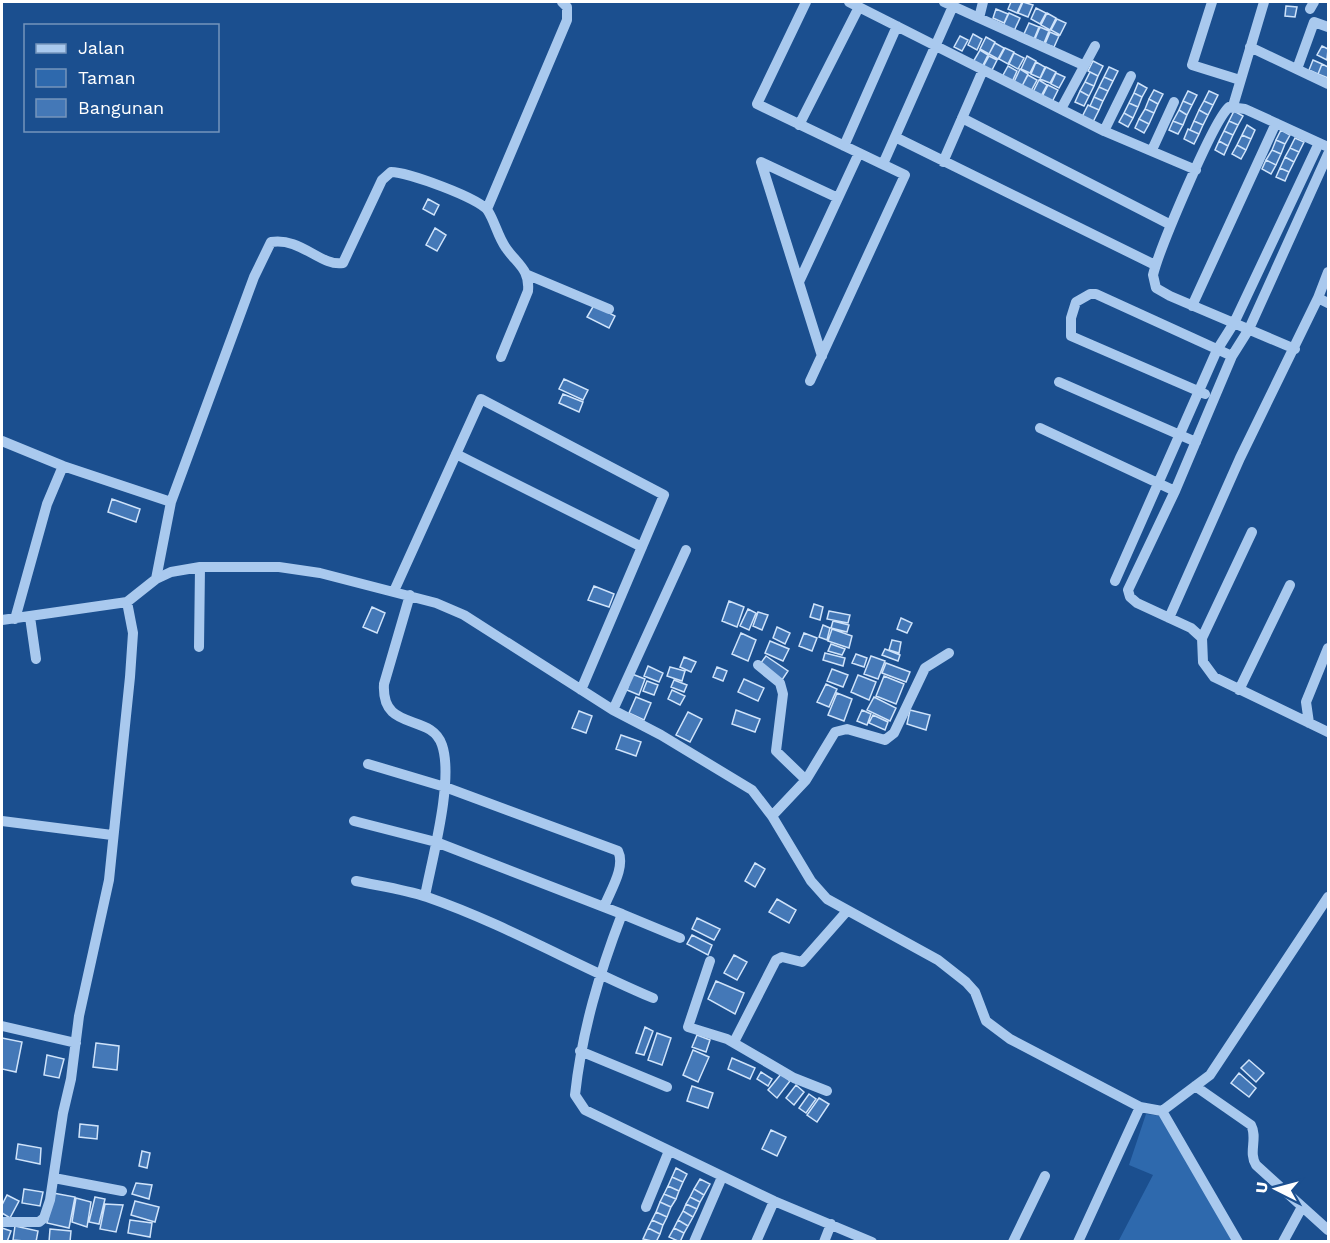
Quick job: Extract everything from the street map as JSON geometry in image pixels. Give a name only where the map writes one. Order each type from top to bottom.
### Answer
[{"type":"street","points":[[487,209],[567,20],[567,7],[562,2]]},
{"type":"street","points":[[806,2],[758,104],[905,175],[810,381]]},
{"type":"street","points":[[979,18],[982,2]]},
{"type":"street","points":[[1212,2],[1192,65],[1240,80]]},
{"type":"street","points":[[1233,106],[1264,2]]},
{"type":"street","points":[[799,125],[854,4],[1104,131],[1196,170]]},
{"type":"street","points":[[883,164],[935,45],[949,4],[1083,65]]},
{"type":"street","points":[[1297,69],[1314,22],[1329,27]]},
{"type":"street","points":[[844,146],[897,26]]},
{"type":"street","points":[[1062,109],[1083,65],[1095,46]]},
{"type":"street","points":[[1250,47],[1329,84]]},
{"type":"street","points":[[943,162],[983,70]]},
{"type":"street","points":[[1104,131],[1131,76]]},
{"type":"street","points":[[1152,150],[1174,102]]},
{"type":"street","points":[[1115,581],[1217,350],[1234,323],[1324,145],[1233,106],[1226,108],[1220,118],[1171,225],[1155,265],[1153,275],[1156,288],[1192,306],[1234,323],[1249,329],[1295,349]]},
{"type":"street","points":[[962,118],[1171,225]]},
{"type":"street","points":[[1192,306],[1276,123]]},
{"type":"street","points":[[895,137],[1155,265]]},
{"type":"street","points":[[798,282],[859,153]]},
{"type":"street","points":[[1202,638],[1191,628],[1137,603],[1130,597],[1128,590],[1175,491],[1232,356],[1249,329],[1329,154]]},
{"type":"street","points":[[822,356],[762,162],[838,198]]},
{"type":"street","points":[[156,579],[171,502],[254,277],[271,242],[281,241],[300,245],[329,261],[343,262],[382,180],[391,172],[417,176],[487,209],[506,249],[528,275],[609,309]]},
{"type":"street","points":[[1169,618],[1240,458],[1295,349],[1323,300],[1329,272]]},
{"type":"street","points":[[501,357],[528,291],[528,275]]},
{"type":"street","points":[[1214,398],[1071,336],[1073,309],[1083,296],[1096,294],[1232,356]]},
{"type":"street","points":[[1059,382],[1196,442]]},
{"type":"street","points":[[394,591],[481,399],[664,495],[581,690]]},
{"type":"street","points":[[1041,428],[1175,491]]},
{"type":"street","points":[[2,441],[63,466],[120,483],[171,502]]},
{"type":"street","points":[[456,454],[642,547]]},
{"type":"street","points":[[15,619],[47,504],[63,466]]},
{"type":"street","points":[[1252,532],[1202,638],[1203,662],[1207,670],[1239,690],[1329,732]]},
{"type":"street","points":[[613,710],[686,550]]},
{"type":"street","points":[[199,647],[200,567]]},
{"type":"street","points":[[2,620],[127,602],[156,579],[171,572],[200,567],[279,567],[320,573],[410,595],[464,615],[613,710],[661,735],[752,790],[772,816],[811,881],[827,899],[930,955],[966,982],[975,992],[986,1021],[1010,1039],[1140,1107],[1162,1111],[1210,1075],[1329,897]]},
{"type":"street","points":[[1239,690],[1290,585]]},
{"type":"street","points":[[410,595],[384,684],[383,697],[388,709],[395,715],[431,732],[442,742],[445,756],[445,787],[425,896]]},
{"type":"street","points":[[2,1222],[31,1223],[44,1218],[54,1178],[88,971],[107,890],[130,677],[133,633],[127,602]]},
{"type":"street","points":[[30,617],[36,659]]},
{"type":"street","points":[[1309,723],[1306,702],[1329,648]]},
{"type":"street","points":[[772,816],[806,780],[835,732],[847,729],[885,740],[894,733],[925,668],[949,653]]},
{"type":"street","points":[[758,665],[780,683],[783,694],[776,751],[806,780]]},
{"type":"street","points":[[368,764],[445,787],[618,851],[621,866],[604,907]]},
{"type":"street","points":[[2,821],[112,836]]},
{"type":"street","points":[[354,821],[436,842],[680,938]]},
{"type":"street","points":[[356,881],[425,896],[466,912],[598,975],[653,998]]},
{"type":"street","points":[[735,1042],[776,960],[786,958],[802,962],[847,910]]},
{"type":"street","points":[[622,914],[598,975],[580,1051],[575,1095],[579,1105],[585,1110],[774,1202],[872,1242]]},
{"type":"street","points":[[710,961],[688,1026],[735,1042],[794,1078],[827,1091]]},
{"type":"street","points":[[2,1026],[76,1043]]},
{"type":"street","points":[[580,1051],[668,1087]]},
{"type":"street","points":[[1195,1086],[1251,1125],[1254,1133],[1254,1161],[1329,1230]]},
{"type":"street","points":[[1078,1242],[1140,1107]]},
{"type":"street","points":[[1162,1111],[1238,1242]]},
{"type":"street","points":[[646,1207],[669,1151]]},
{"type":"street","points":[[1013,1242],[1045,1176]]},
{"type":"street","points":[[694,1242],[722,1177]]},
{"type":"street","points":[[54,1178],[122,1191]]},
{"type":"street","points":[[756,1242],[774,1202]]},
{"type":"street","points":[[1283,1242],[1302,1207]]},
{"type":"street","points":[[824,1242],[831,1224]]},
{"type":"green space","points":[[1146,1114],[1168,1117],[1240,1241],[1118,1242],[1153,1175],[1129,1165]]},
{"type":"building","points":[[1011,2],[1022,2],[1017,13],[1008,9]]},
{"type":"building","points":[[1023,2],[1033,5],[1028,17],[1018,13]]},
{"type":"building","points":[[1286,6],[1297,7],[1295,17],[1285,16]]},
{"type":"building","points":[[1036,8],[1046,13],[1040,24],[1031,19]]},
{"type":"building","points":[[996,9],[1008,14],[1004,23],[993,18]]},
{"type":"building","points":[[1009,13],[1020,18],[1014,31],[1003,26]]},
{"type":"building","points":[[1047,13],[1056,18],[1050,30],[1041,25]]},
{"type":"building","points":[[1057,19],[1066,23],[1060,35],[1051,30]]},
{"type":"building","points":[[1029,23],[1039,27],[1034,39],[1024,34]]},
{"type":"building","points":[[1040,27],[1049,31],[1044,43],[1035,39]]},
{"type":"building","points":[[1050,32],[1059,36],[1054,47],[1045,44]]},
{"type":"building","points":[[973,34],[982,39],[977,50],[968,45]]},
{"type":"building","points":[[960,36],[968,40],[962,51],[954,47]]},
{"type":"building","points":[[986,37],[995,42],[989,54],[980,49]]},
{"type":"building","points":[[995,43],[1004,48],[998,59],[989,54]]},
{"type":"building","points":[[1322,46],[1328,49],[1327,60],[1317,55]]},
{"type":"building","points":[[1005,48],[1014,52],[1008,64],[999,59]]},
{"type":"building","points":[[980,50],[988,55],[982,67],[973,62]]},
{"type":"building","points":[[1014,53],[1024,58],[1018,69],[1009,64]]},
{"type":"building","points":[[989,56],[997,60],[991,72],[983,67]]},
{"type":"building","points":[[1027,56],[1036,61],[1030,73],[1021,69]]},
{"type":"building","points":[[1313,60],[1322,64],[1318,74],[1309,70]]},
{"type":"building","points":[[1093,61],[1103,66],[1098,76],[1088,71]]},
{"type":"building","points":[[1036,62],[1045,67],[1040,78],[1031,74]]},
{"type":"building","points":[[1322,64],[1328,67],[1328,78],[1318,74]]},
{"type":"building","points":[[1008,66],[1017,71],[1012,82],[1002,77]]},
{"type":"building","points":[[1046,67],[1056,72],[1050,83],[1040,79]]},
{"type":"building","points":[[1109,67],[1118,71],[1113,81],[1104,77]]},
{"type":"building","points":[[1020,69],[1028,74],[1022,86],[1014,82]]},
{"type":"building","points":[[1090,72],[1098,76],[1094,86],[1085,82]]},
{"type":"building","points":[[1056,73],[1065,77],[1059,88],[1051,84]]},
{"type":"building","points":[[1028,75],[1037,80],[1031,91],[1022,86]]},
{"type":"building","points":[[1104,77],[1113,81],[1108,91],[1099,87]]},
{"type":"building","points":[[1039,80],[1047,85],[1041,96],[1033,92]]},
{"type":"building","points":[[1085,82],[1094,86],[1089,96],[1080,91]]},
{"type":"building","points":[[1138,83],[1147,88],[1142,97],[1134,93]]},
{"type":"building","points":[[1048,85],[1058,90],[1052,102],[1042,97]]},
{"type":"building","points":[[1099,87],[1108,91],[1103,101],[1094,97]]},
{"type":"building","points":[[1154,90],[1163,94],[1158,104],[1149,99]]},
{"type":"building","points":[[1080,91],[1089,96],[1084,106],[1075,102]]},
{"type":"building","points":[[1188,91],[1197,95],[1192,105],[1183,101]]},
{"type":"building","points":[[1209,91],[1218,95],[1213,105],[1204,101]]},
{"type":"building","points":[[1134,93],[1142,97],[1138,107],[1129,103]]},
{"type":"building","points":[[1094,97],[1103,101],[1099,110],[1090,106]]},
{"type":"building","points":[[1149,99],[1158,104],[1154,113],[1145,109]]},
{"type":"building","points":[[1183,101],[1192,105],[1187,115],[1179,110]]},
{"type":"building","points":[[1204,101],[1213,105],[1208,115],[1199,110]]},
{"type":"building","points":[[1129,103],[1138,107],[1133,118],[1124,113]]},
{"type":"building","points":[[1088,105],[1099,110],[1093,122],[1082,117]]},
{"type":"building","points":[[1145,109],[1154,113],[1149,124],[1139,119]]},
{"type":"building","points":[[1179,110],[1187,115],[1183,125],[1173,121]]},
{"type":"building","points":[[1199,110],[1208,115],[1203,125],[1194,121]]},
{"type":"building","points":[[1234,111],[1243,116],[1238,125],[1229,121]]},
{"type":"building","points":[[1124,113],[1133,118],[1128,127],[1119,122]]},
{"type":"building","points":[[1139,119],[1149,124],[1144,133],[1135,128]]},
{"type":"building","points":[[1173,121],[1183,125],[1178,134],[1169,130]]},
{"type":"building","points":[[1194,121],[1203,125],[1199,134],[1190,130]]},
{"type":"building","points":[[1229,121],[1238,125],[1233,135],[1224,131]]},
{"type":"building","points":[[1247,125],[1255,130],[1251,139],[1242,135]]},
{"type":"building","points":[[1188,129],[1199,134],[1194,144],[1184,139]]},
{"type":"building","points":[[1281,130],[1290,135],[1285,144],[1276,140]]},
{"type":"building","points":[[1224,131],[1233,135],[1228,146],[1219,141]]},
{"type":"building","points":[[1242,135],[1251,139],[1246,150],[1237,145]]},
{"type":"building","points":[[1295,138],[1304,142],[1299,152],[1290,148]]},
{"type":"building","points":[[1276,140],[1285,144],[1281,154],[1272,150]]},
{"type":"building","points":[[1219,141],[1228,146],[1224,155],[1215,150]]},
{"type":"building","points":[[1237,145],[1246,150],[1241,159],[1232,154]]},
{"type":"building","points":[[1290,148],[1299,152],[1294,162],[1285,157]]},
{"type":"building","points":[[1272,150],[1281,154],[1276,165],[1266,160]]},
{"type":"building","points":[[1285,157],[1294,162],[1289,172],[1280,168]]},
{"type":"building","points":[[1266,160],[1276,165],[1271,174],[1262,169]]},
{"type":"building","points":[[1280,168],[1289,172],[1285,181],[1276,177]]},
{"type":"building","points":[[428,199],[439,205],[434,215],[423,209]]},
{"type":"building","points":[[435,228],[446,235],[437,251],[426,245]]},
{"type":"building","points":[[594,305],[615,316],[609,328],[587,317]]},
{"type":"building","points":[[564,379],[588,390],[583,400],[559,389]]},
{"type":"building","points":[[563,394],[583,402],[579,412],[559,403]]},
{"type":"building","points":[[112,499],[140,509],[136,522],[108,512]]},
{"type":"building","points":[[594,586],[614,594],[609,607],[588,600]]},
{"type":"building","points":[[729,601],[744,607],[737,627],[722,621]]},
{"type":"building","points":[[814,604],[823,607],[820,620],[810,617]]},
{"type":"building","points":[[372,607],[385,613],[377,633],[363,627]]},
{"type":"building","points":[[748,609],[756,613],[749,630],[740,626]]},
{"type":"building","points":[[829,611],[850,615],[848,623],[827,619]]},
{"type":"building","points":[[758,612],[768,615],[762,630],[753,626]]},
{"type":"building","points":[[901,618],[912,623],[907,633],[897,629]]},
{"type":"building","points":[[833,621],[849,625],[847,632],[831,628]]},
{"type":"building","points":[[823,625],[830,628],[827,640],[819,637]]},
{"type":"building","points":[[777,627],[790,633],[785,644],[773,638]]},
{"type":"building","points":[[832,629],[852,636],[849,648],[828,641]]},
{"type":"building","points":[[741,633],[756,640],[748,661],[732,654]]},
{"type":"building","points":[[804,633],[817,638],[812,651],[799,646]]},
{"type":"building","points":[[892,640],[901,642],[899,653],[889,650]]},
{"type":"building","points":[[770,641],[789,649],[783,661],[765,653]]},
{"type":"building","points":[[831,644],[845,649],[842,655],[828,651]]},
{"type":"building","points":[[885,649],[900,655],[898,661],[882,655]]},
{"type":"building","points":[[825,653],[845,658],[843,666],[823,660]]},
{"type":"building","points":[[856,654],[867,658],[864,667],[852,663]]},
{"type":"building","points":[[766,656],[788,671],[782,680],[760,664]]},
{"type":"building","points":[[871,656],[885,661],[878,679],[864,674]]},
{"type":"building","points":[[684,657],[696,662],[691,672],[680,667]]},
{"type":"building","points":[[886,663],[910,672],[906,682],[882,673]]},
{"type":"building","points":[[648,666],[663,673],[659,682],[644,676]]},
{"type":"building","points":[[670,667],[685,671],[682,681],[667,676]]},
{"type":"building","points":[[717,667],[727,671],[723,681],[713,677]]},
{"type":"building","points":[[832,669],[848,675],[843,687],[827,681]]},
{"type":"building","points":[[632,674],[645,679],[639,695],[627,690]]},
{"type":"building","points":[[858,675],[876,682],[869,700],[851,692]]},
{"type":"building","points":[[884,676],[904,684],[896,704],[876,696]]},
{"type":"building","points":[[744,679],[764,688],[758,701],[738,692]]},
{"type":"building","points":[[674,680],[687,685],[684,692],[671,687]]},
{"type":"building","points":[[647,681],[658,685],[654,695],[643,691]]},
{"type":"building","points":[[826,684],[837,689],[829,707],[817,702]]},
{"type":"building","points":[[672,690],[685,696],[680,705],[668,699]]},
{"type":"building","points":[[837,693],[852,699],[844,721],[828,715]]},
{"type":"building","points":[[636,697],[651,703],[644,720],[629,713]]},
{"type":"building","points":[[874,697],[896,708],[890,721],[867,710]]},
{"type":"building","points":[[736,710],[760,719],[755,732],[732,724]]},
{"type":"building","points":[[862,710],[871,714],[867,725],[857,721]]},
{"type":"building","points":[[910,710],[930,715],[926,730],[907,724]]},
{"type":"building","points":[[579,711],[592,716],[586,733],[572,728]]},
{"type":"building","points":[[688,712],[702,719],[690,742],[676,735]]},
{"type":"building","points":[[873,715],[888,722],[885,730],[869,723]]},
{"type":"building","points":[[621,735],[641,742],[636,756],[616,749]]},
{"type":"building","points":[[755,863],[765,869],[755,887],[745,881]]},
{"type":"building","points":[[777,899],[796,910],[789,923],[769,912]]},
{"type":"building","points":[[697,918],[720,929],[714,940],[692,929]]},
{"type":"building","points":[[692,935],[712,945],[708,955],[687,944]]},
{"type":"building","points":[[734,955],[747,962],[737,980],[724,973]]},
{"type":"building","points":[[716,981],[744,993],[735,1014],[708,999]]},
{"type":"building","points":[[645,1027],[653,1031],[644,1055],[636,1053]]},
{"type":"building","points":[[657,1033],[671,1038],[662,1065],[648,1060]]},
{"type":"building","points":[[697,1035],[710,1040],[706,1052],[692,1047]]},
{"type":"building","points":[[2,1038],[22,1042],[16,1072],[2,1069]]},
{"type":"building","points":[[96,1043],[119,1046],[117,1070],[93,1067]]},
{"type":"building","points":[[693,1050],[709,1057],[698,1082],[683,1075]]},
{"type":"building","points":[[47,1055],[64,1059],[59,1078],[44,1075]]},
{"type":"building","points":[[732,1058],[755,1068],[750,1079],[728,1069]]},
{"type":"building","points":[[1249,1060],[1264,1073],[1256,1082],[1241,1068]]},
{"type":"building","points":[[761,1072],[772,1079],[768,1086],[757,1079]]},
{"type":"building","points":[[1239,1073],[1256,1088],[1249,1097],[1231,1083]]},
{"type":"building","points":[[781,1074],[790,1081],[777,1098],[768,1090]]},
{"type":"building","points":[[796,1085],[804,1092],[794,1105],[786,1098]]},
{"type":"building","points":[[692,1086],[713,1093],[708,1108],[687,1101]]},
{"type":"building","points":[[809,1094],[816,1099],[806,1113],[799,1108]]},
{"type":"building","points":[[819,1098],[829,1104],[817,1122],[807,1115]]},
{"type":"building","points":[[80,1124],[98,1126],[97,1139],[79,1137]]},
{"type":"building","points":[[771,1130],[786,1137],[777,1156],[762,1149]]},
{"type":"building","points":[[18,1144],[41,1148],[40,1164],[16,1159]]},
{"type":"building","points":[[142,1151],[150,1153],[147,1168],[139,1166]]},
{"type":"building","points":[[676,1168],[687,1174],[683,1182],[672,1177]]},
{"type":"building","points":[[672,1177],[683,1182],[679,1191],[668,1186]]},
{"type":"building","points":[[700,1179],[710,1184],[704,1195],[694,1189]]},
{"type":"building","points":[[136,1183],[152,1185],[149,1199],[132,1194]]},
{"type":"building","points":[[668,1186],[679,1191],[676,1199],[664,1194]]},
{"type":"building","points":[[24,1189],[43,1192],[40,1206],[22,1203]]},
{"type":"building","points":[[694,1189],[704,1195],[700,1202],[690,1197]]},
{"type":"building","points":[[53,1193],[75,1197],[69,1228],[47,1223]]},
{"type":"building","points":[[664,1194],[676,1199],[671,1207],[660,1202]]},
{"type":"building","points":[[7,1195],[19,1201],[10,1218],[2,1213],[2,1205]]},
{"type":"building","points":[[95,1197],[105,1199],[99,1224],[89,1222]]},
{"type":"building","points":[[690,1197],[700,1202],[697,1209],[686,1204]]},
{"type":"building","points":[[76,1198],[91,1202],[87,1227],[72,1222]]},
{"type":"building","points":[[135,1201],[159,1207],[155,1222],[131,1215]]},
{"type":"building","points":[[660,1202],[671,1207],[667,1217],[656,1212]]},
{"type":"building","points":[[105,1204],[123,1205],[116,1232],[100,1229]]},
{"type":"building","points":[[686,1204],[697,1209],[693,1217],[683,1211]]},
{"type":"building","points":[[683,1211],[693,1217],[688,1226],[678,1220]]},
{"type":"building","points":[[656,1212],[667,1217],[663,1225],[652,1220]]},
{"type":"building","points":[[130,1220],[152,1223],[150,1237],[128,1233]]},
{"type":"building","points":[[652,1220],[663,1225],[660,1234],[648,1228]]},
{"type":"building","points":[[678,1220],[688,1226],[684,1233],[674,1228]]},
{"type":"building","points":[[15,1226],[38,1231],[36,1242],[13,1240]]},
{"type":"building","points":[[2,1228],[11,1231],[7,1242],[2,1242]]},
{"type":"building","points":[[648,1228],[660,1234],[656,1242],[643,1239]]},
{"type":"building","points":[[674,1228],[684,1233],[680,1242],[669,1237]]},
{"type":"building","points":[[50,1229],[71,1231],[70,1242],[49,1242]]}]
